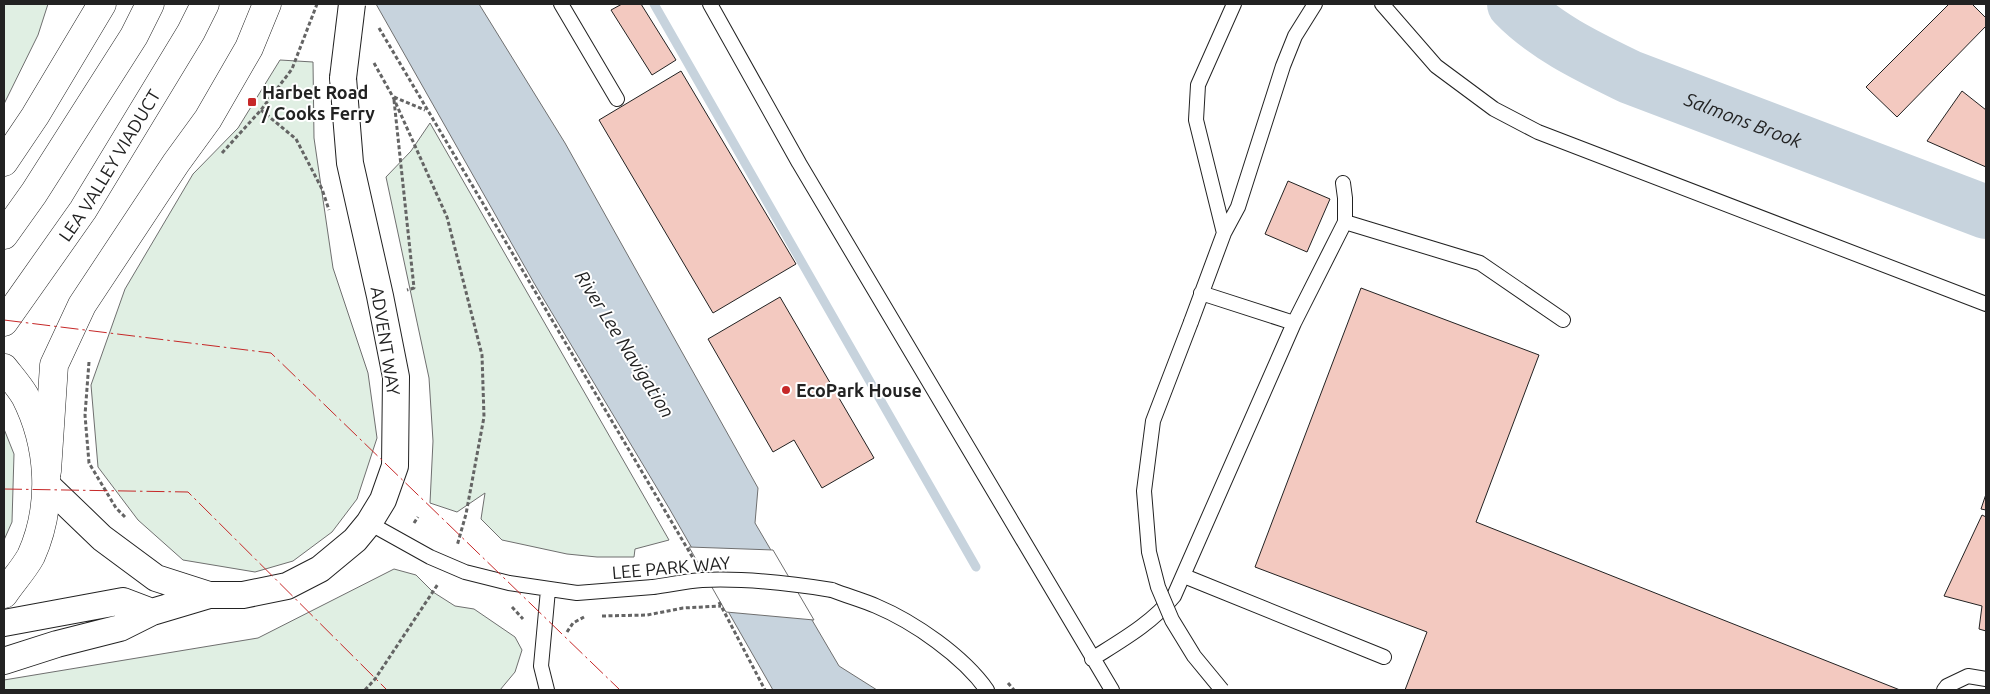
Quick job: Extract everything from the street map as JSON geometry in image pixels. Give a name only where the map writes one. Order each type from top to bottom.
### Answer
[{"type":"main road","points":[[4,162],[35,116],[102,4]]},
{"type":"main road","points":[[4,235],[40,185],[134,36],[150,4]]},
{"type":"main road","name":"LEA VALLEY VIADUCT","points":[[4,322],[83,210],[206,4]]},
{"type":"main road","points":[[4,594],[30,557],[44,515],[54,365],[82,305],[176,163],[208,119],[249,48],[267,4]]},
{"type":"main road","points":[[4,368],[24,394],[38,426],[47,478]]},
{"type":"street","name":"ADVENT WAY","points":[[209,595],[243,595],[287,586],[320,569],[355,540],[369,523],[383,500],[395,466],[396,376],[350,163],[343,78],[352,4]]},
{"type":"street","points":[[47,478],[102,538],[156,578],[209,595]]},
{"type":"street","points":[[4,661],[57,644],[120,628],[152,612],[209,595]]},
{"type":"street","points":[[4,623],[123,600],[152,612]]},
{"type":"lane","points":[[561,4],[616,99]]},
{"type":"lane","points":[[710,4],[799,163],[1112,690]]},
{"type":"lane","points":[[1224,233],[1196,120],[1198,85],[1234,4]]},
{"type":"lane","points":[[1222,690],[1194,656],[1172,620],[1158,587],[1149,552],[1144,492],[1153,422],[1224,233],[1238,207],[1283,66],[1295,36],[1315,4]]},
{"type":"lane","points":[[1382,4],[1443,71],[1494,109],[1538,132],[1986,304]]},
{"type":"lane","points":[[1092,659],[1141,629],[1162,611],[1174,596],[1294,323],[1345,222],[1346,198],[1343,183]]},
{"type":"lane","points":[[1345,222],[1480,263],[1563,320]]},
{"type":"lane","points":[[1202,292],[1294,323]]},
{"type":"lane","name":"LEE PARK WAY","points":[[369,523],[410,547],[465,572],[548,590],[586,593],[653,587],[700,580],[746,580],[804,585],[832,590],[877,606],[923,632],[955,656],[987,690]]},
{"type":"lane","points":[[1184,576],[1384,657]]},
{"type":"lane","points":[[547,690],[541,666],[548,590]]},
{"type":"lane","points":[[1944,690],[1947,686],[1968,676],[1986,679]]},
{"type":"path","points":[[219,156],[261,110],[292,68],[317,4]]},
{"type":"path","points":[[374,20],[696,564]]},
{"type":"path","points":[[393,97],[427,110]]},
{"type":"path","points":[[393,97],[414,288],[399,292]]},
{"type":"path","points":[[393,97],[447,217],[482,355],[484,417],[466,514],[457,543]]},
{"type":"path","points":[[261,110],[296,139],[322,189],[332,217]]},
{"type":"path","points":[[92,355],[89,364],[85,415],[89,463],[116,508],[129,522]]},
{"type":"path","points":[[415,522],[418,517]]},
{"type":"path","points":[[365,690],[376,679],[435,588]]},
{"type":"path","points":[[716,597],[765,690]]},
{"type":"path","points":[[600,616],[647,615],[683,608],[721,606]]},
{"type":"path","points":[[565,635],[573,623],[582,617],[590,616]]},
{"type":"green space","points":[[4,4],[48,4],[38,35],[4,104]]},
{"type":"green space","points":[[280,60],[313,62],[314,138],[333,268],[368,373],[377,438],[357,499],[332,532],[293,561],[255,572],[183,560],[138,520],[98,467],[91,385],[125,289],[193,174],[238,128]]},
{"type":"green space","points":[[430,123],[669,540],[635,549],[634,557],[597,557],[567,554],[502,540],[481,519],[485,493],[457,512],[430,503],[433,441],[429,378],[386,177],[411,151]]},
{"type":"green space","points":[[4,429],[14,454],[12,522],[4,540]]},
{"type":"green space","points":[[394,569],[416,575],[433,592],[455,606],[474,609],[515,637],[522,650],[515,672],[500,690],[4,690],[4,680],[258,638]]},
{"type":"water","name":"River Lee Navigation","points":[[376,4],[479,4],[565,143],[758,488],[755,523],[839,666],[877,690],[773,690],[669,508],[534,283]]},
{"type":"pier","points":[[689,547],[773,550],[814,620],[726,612]]},
{"type":"building","points":[[622,4],[641,4],[676,60],[652,75],[611,10]]},
{"type":"building","points":[[1949,4],[1972,4],[1986,18],[1986,26],[1897,117],[1866,87]]},
{"type":"building","points":[[681,71],[796,264],[713,313],[599,120]]},
{"type":"building","points":[[1962,91],[1986,110],[1986,167],[1927,141]]},
{"type":"building","points":[[1288,181],[1330,199],[1307,252],[1265,234]]},
{"type":"building","points":[[1361,288],[1539,355],[1476,522],[1900,690],[1405,690],[1427,632],[1255,567]]},
{"type":"building","name":"EcoPark House","points":[[780,297],[874,458],[822,488],[794,440],[773,452],[708,339]]},
{"type":"building","points":[[1986,494],[1986,510],[1981,509]]},
{"type":"building","points":[[1982,515],[1986,517],[1986,631],[1979,629],[1982,606],[1944,596]]},
{"type":"waterway","points":[[654,4],[976,567]]},
{"type":"waterway","name":"Salmons Brook","points":[[1514,4],[1526,16],[1554,36],[1584,54],[1630,77],[1986,212]]},
{"type":"power","points":[[4,320],[271,353],[620,690]]},
{"type":"power","points":[[4,489],[188,492],[387,690]]},
{"type":"place","name":"Harbet Road / Cooks Ferry","points":[[252,102]]},
{"type":"place","name":"EcoPark House","points":[[786,390]]}]
